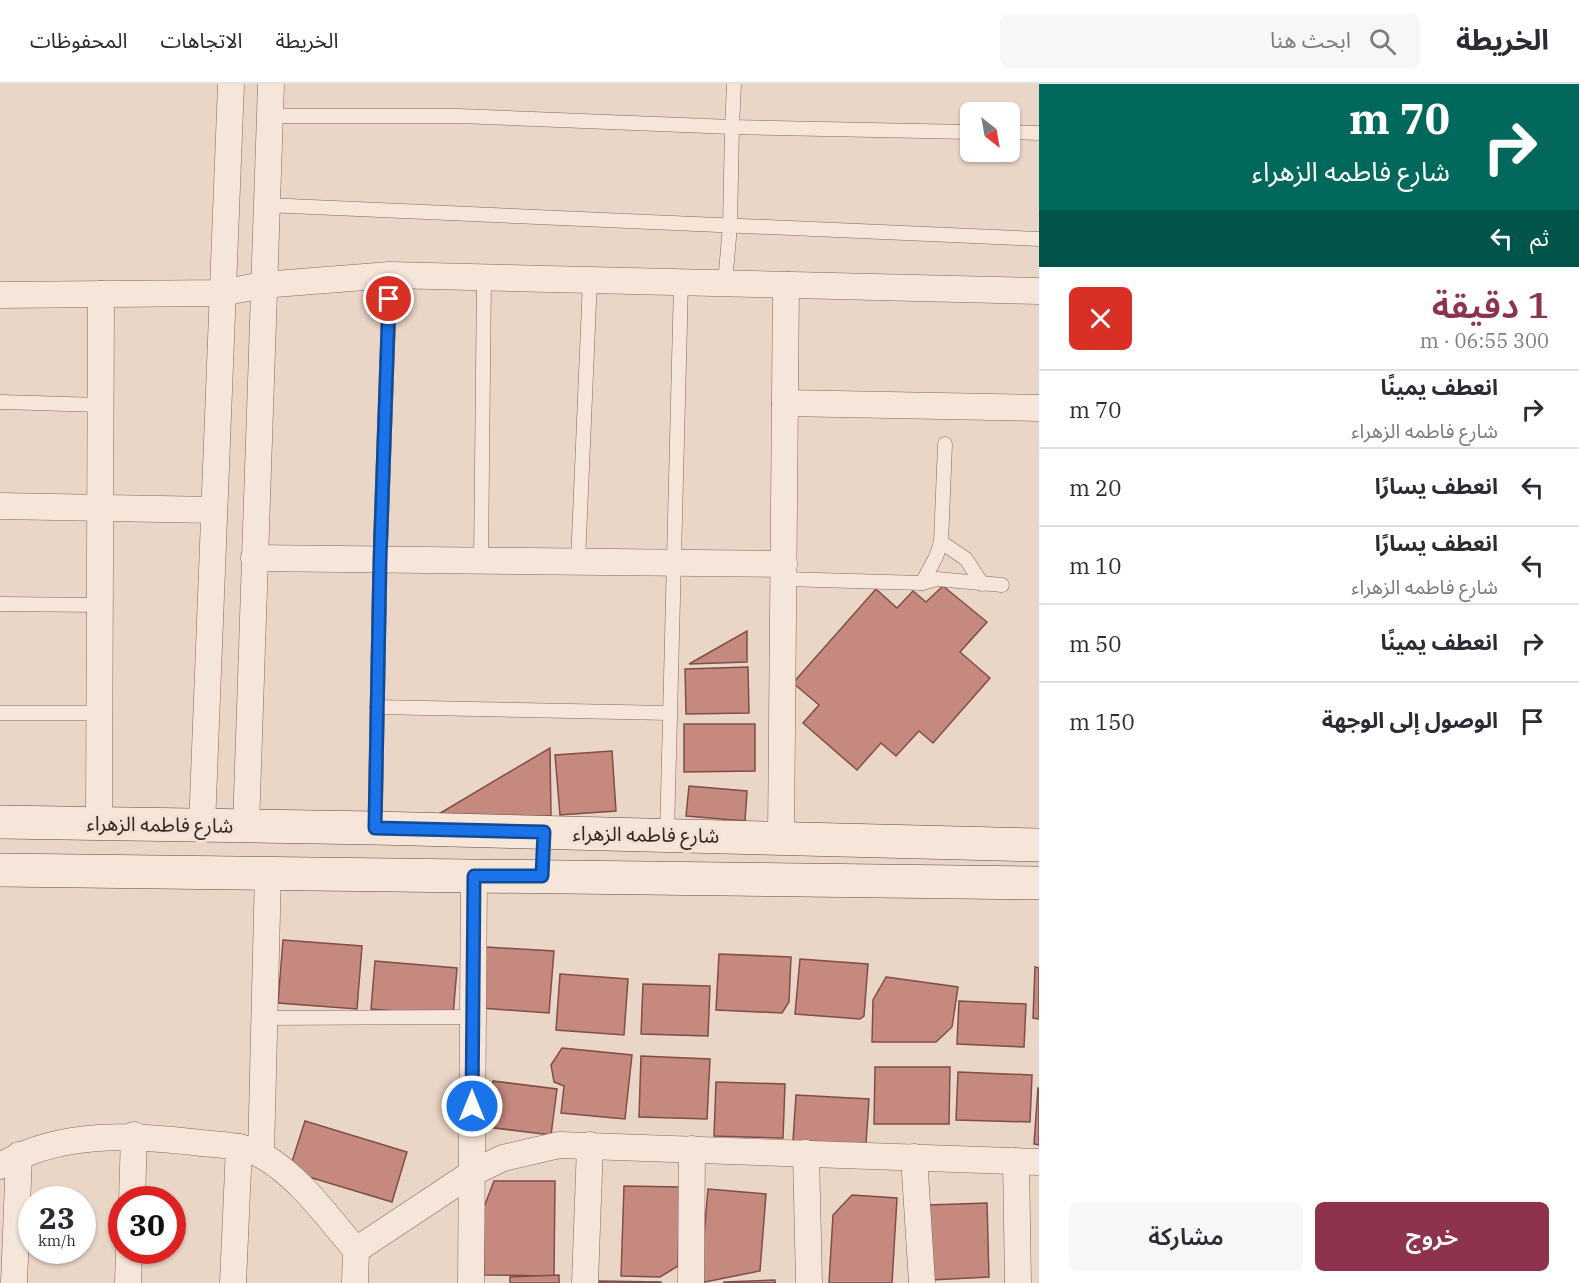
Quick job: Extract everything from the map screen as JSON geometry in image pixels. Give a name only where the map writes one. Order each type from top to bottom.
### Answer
[{"type":"street","points":[[202,826],[221,293],[231,84]]},
{"type":"street","points":[[246,826],[262,285],[271,84]]},
{"type":"street","points":[[0,295],[221,293],[262,285],[390,275],[1039,291]]},
{"type":"street","points":[[781,837],[786,285]]},
{"type":"street","points":[[99,822],[101,294]]},
{"type":"street","points":[[785,403],[1039,408]]},
{"type":"street","points":[[0,506],[214,510]]},
{"type":"street","points":[[254,558],[672,563],[784,572]]},
{"type":"street","name":"شارع فاطمه الزهراء","points":[[0,822],[99,822],[781,837],[1039,846]]},
{"type":"street","points":[[542,876],[544,832]]},
{"type":"street","points":[[0,870],[1039,883]]},
{"type":"street","points":[[233,1283],[265,1018],[268,872]]},
{"type":"street","points":[[471,1283],[474,876]]},
{"type":"street","points":[[132,1186],[134,1135]]},
{"type":"street","points":[[14,1283],[9,1161],[58,1143],[134,1135],[250,1151],[289,1173],[356,1250],[355,1283]]},
{"type":"street","points":[[356,1250],[472,1173],[503,1158],[558,1145],[1027,1162],[1018,1283]]},
{"type":"street","points":[[585,1283],[590,1145]]},
{"type":"street","points":[[691,1283],[692,1149]]},
{"type":"street","points":[[806,1153],[809,1283]]},
{"type":"street","points":[[915,1157],[922,1283]]},
{"type":"street","points":[[128,1283],[129,1264]]},
{"type":"lane","points":[[725,283],[730,226],[734,84]]},
{"type":"lane","points":[[269,116],[459,116],[732,127],[960,132]]},
{"type":"lane","points":[[1020,132],[1039,133]]},
{"type":"lane","points":[[266,205],[1039,239]]},
{"type":"lane","points":[[375,828],[380,559],[390,275]]},
{"type":"lane","points":[[481,561],[484,278]]},
{"type":"lane","points":[[578,562],[590,280]]},
{"type":"lane","points":[[667,835],[672,563],[681,282]]},
{"type":"lane","points":[[0,402],[100,405]]},
{"type":"lane","points":[[922,583],[941,542],[945,444]]},
{"type":"lane","points":[[941,542],[966,559],[982,584]]},
{"type":"lane","points":[[784,572],[922,583],[937,579],[1002,585]]},
{"type":"lane","points":[[0,604],[100,605]]},
{"type":"lane","points":[[376,707],[669,713]]},
{"type":"lane","points":[[0,713],[99,713]]},
{"type":"lane","points":[[265,1018],[473,1017]]},
{"type":"building","points":[[943,586],[987,622],[960,652],[990,678],[933,743],[919,731],[896,756],[881,743],[857,770],[803,723],[819,705],[793,683],[876,589],[897,608],[913,591],[926,602]]},
{"type":"building","points":[[747,631],[747,662],[689,664]]},
{"type":"building","points":[[748,667],[749,713],[686,714],[685,669]]},
{"type":"building","points":[[684,724],[755,724],[755,771],[684,772]]},
{"type":"building","points":[[550,748],[551,816],[432,818]]},
{"type":"building","points":[[612,751],[616,811],[560,815],[555,755]]},
{"type":"building","points":[[689,786],[747,791],[745,821],[686,816]]},
{"type":"building","points":[[283,940],[362,946],[357,1009],[278,1003]]},
{"type":"building","points":[[486,947],[554,951],[549,1013],[481,1008]]},
{"type":"building","points":[[719,954],[791,957],[789,1002],[782,1013],[716,1010]]},
{"type":"building","points":[[800,959],[868,964],[864,1016],[860,1019],[795,1014]]},
{"type":"building","points":[[375,961],[457,968],[453,1016],[371,1009]]},
{"type":"building","points":[[1035,967],[1039,968],[1039,1019],[1033,1018]]},
{"type":"building","points":[[560,974],[628,979],[624,1035],[556,1030]]},
{"type":"building","points":[[886,977],[958,987],[952,1027],[936,1042],[872,1042],[873,1000]]},
{"type":"building","points":[[643,984],[710,986],[708,1036],[641,1034]]},
{"type":"building","points":[[959,1001],[1026,1004],[1024,1047],[957,1044]]},
{"type":"building","points":[[562,1048],[632,1055],[625,1119],[561,1113],[564,1086],[554,1082],[551,1065]]},
{"type":"building","points":[[641,1056],[710,1059],[707,1119],[639,1117]]},
{"type":"building","points":[[875,1067],[950,1067],[949,1124],[874,1124]]},
{"type":"building","points":[[958,1072],[1032,1075],[1030,1122],[956,1120]]},
{"type":"building","points":[[493,1081],[557,1089],[551,1135],[487,1127]]},
{"type":"building","points":[[716,1082],[785,1084],[783,1138],[714,1136]]},
{"type":"building","points":[[1039,1088],[1039,1145],[1034,1144]]},
{"type":"building","points":[[796,1095],[869,1099],[866,1144],[793,1141]]},
{"type":"building","points":[[305,1121],[407,1152],[392,1202],[289,1171]]},
{"type":"building","points":[[494,1181],[555,1181],[554,1276],[484,1275],[484,1207]]},
{"type":"building","points":[[624,1186],[680,1187],[678,1266],[660,1277],[621,1276]]},
{"type":"building","points":[[708,1189],[766,1194],[760,1271],[700,1283]]},
{"type":"building","points":[[852,1195],[897,1198],[892,1283],[829,1283],[833,1215]]},
{"type":"building","points":[[987,1203],[989,1277],[931,1280],[928,1205]]},
{"type":"building","points":[[559,1275],[559,1283],[510,1283],[510,1277]]},
{"type":"building","points":[[775,1280],[775,1283],[724,1283],[724,1282]]},
{"type":"building","points":[[599,1281],[661,1282],[661,1283],[599,1283]]},
{"type":"route","points":[[389,299],[376,707],[375,828],[544,832],[542,876],[474,876],[472,1106]]}]
